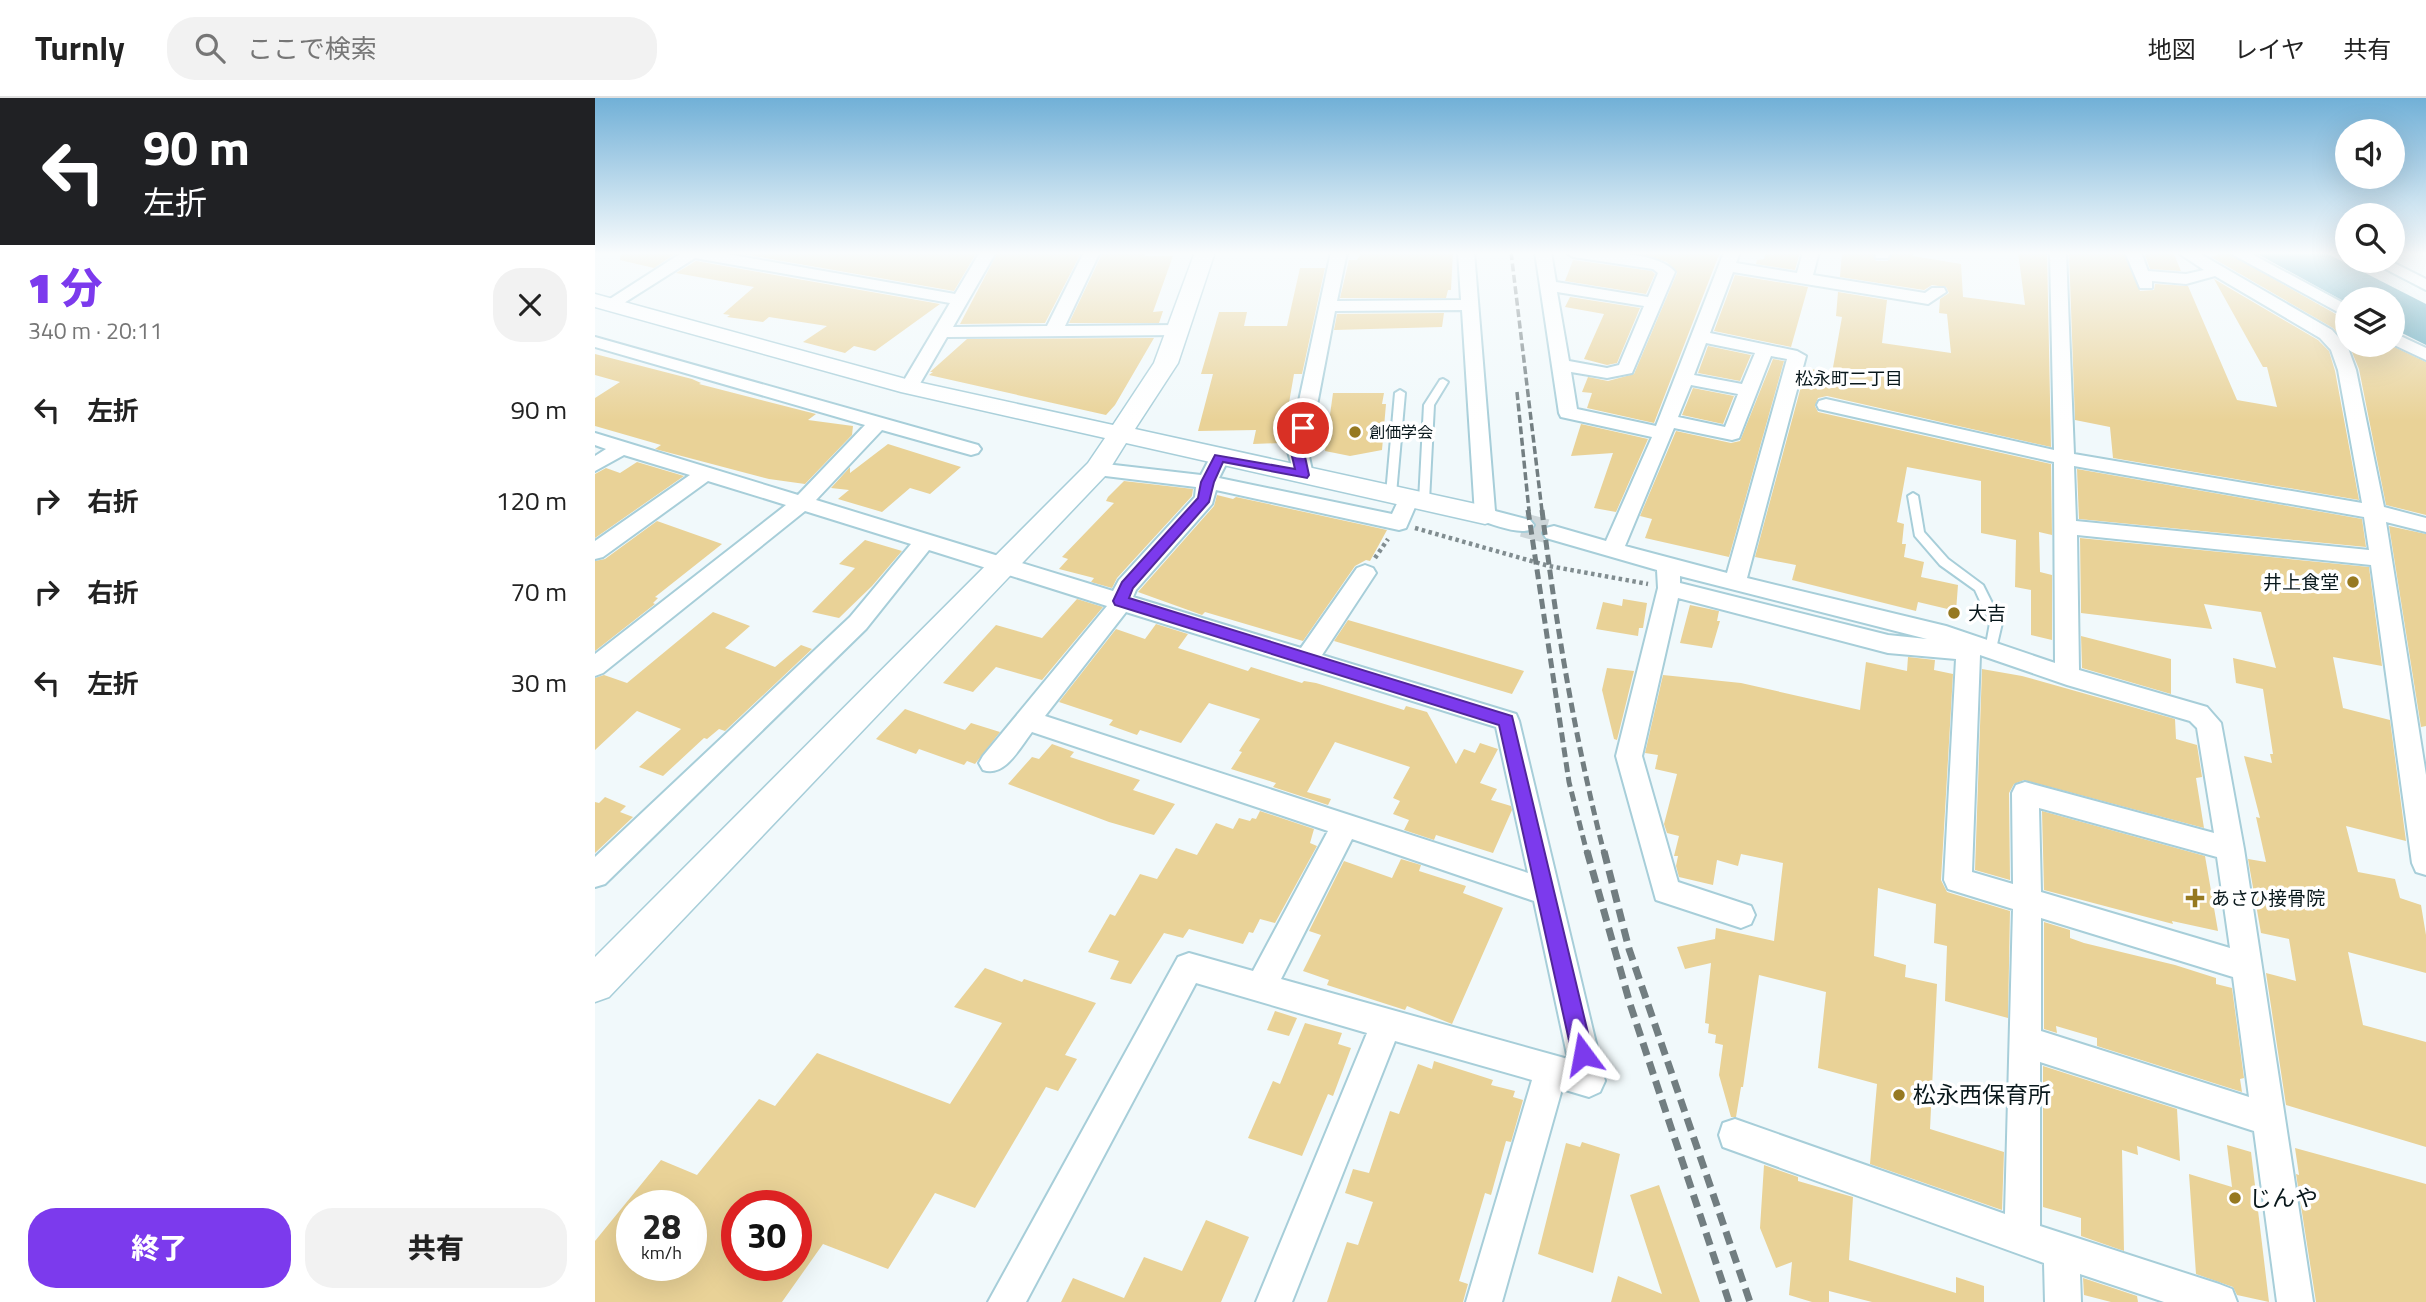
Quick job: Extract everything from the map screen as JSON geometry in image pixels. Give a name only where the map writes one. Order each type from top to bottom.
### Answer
[{"type":"street","points":[[624,308],[909,387],[1523,525]]},
{"type":"street","points":[[909,387],[955,308]]},
{"type":"street","points":[[1053,332],[1065,308]]},
{"type":"street","points":[[595,983],[1097,469],[1166,363],[1186,308]]},
{"type":"street","points":[[1303,475],[1298,452],[1328,308]]},
{"type":"street","points":[[1470,308],[1485,515]]},
{"type":"street","points":[[1551,308],[1567,413],[1731,435],[1765,350]]},
{"type":"street","points":[[1560,365],[1607,373],[1626,369],[1652,308]]},
{"type":"street","points":[[1614,548],[1665,427],[1710,308]]},
{"type":"street","points":[[2059,308],[2067,676]]},
{"type":"street","points":[[2282,308],[2326,334],[2339,348],[2347,370],[2382,559],[2426,863]]},
{"type":"street","points":[[941,332],[1178,330]]},
{"type":"street","points":[[1700,336],[1797,356],[1735,583]]},
{"type":"street","points":[[595,342],[971,449]]},
{"type":"street","points":[[2405,344],[2426,355]]},
{"type":"street","points":[[1683,378],[1749,391]]},
{"type":"street","points":[[1826,405],[2063,458],[2374,512],[2426,525]]},
{"type":"street","points":[[595,667],[802,503],[878,423]]},
{"type":"street","points":[[595,439],[1507,721],[1589,1081],[1189,967],[1006,1302]]},
{"type":"street","points":[[595,465],[622,447]]},
{"type":"street","points":[[992,763],[1113,616],[1127,586],[1205,499],[1207,482],[1219,458]]},
{"type":"street","points":[[1097,469],[1207,482],[1399,523],[1408,498]]},
{"type":"street","points":[[595,552],[706,473]]},
{"type":"street","points":[[2066,527],[2382,559]]},
{"type":"street","points":[[1554,533],[1614,548],[1669,577],[1888,644],[1977,649]]},
{"type":"street","points":[[595,875],[858,623],[925,541]]},
{"type":"street","points":[[1306,659],[1365,573]]},
{"type":"street","points":[[1669,577],[1735,583],[1946,635],[1977,649],[2198,714],[2209,723],[2230,849],[2295,1302]]},
{"type":"street","points":[[1669,577],[1629,757],[1667,891],[1741,915]]},
{"type":"street","points":[[1977,649],[1958,880],[2245,967]]},
{"type":"street","points":[[1027,720],[1546,892]]},
{"type":"street","points":[[2022,1238],[2027,900],[2025,793],[2230,849]]},
{"type":"street","points":[[1261,987],[1345,826]]},
{"type":"street","points":[[1274,1302],[1386,1023]]},
{"type":"street","points":[[2025,1042],[2267,1119]]},
{"type":"street","points":[[1484,1302],[1551,1070]]},
{"type":"street","points":[[1735,1135],[2022,1238],[2220,1302]]},
{"type":"street","points":[[2061,1251],[2063,1302]]},
{"type":"lane","points":[[1408,498],[1429,405],[1443,382]]},
{"type":"lane","points":[[1400,393],[1408,498]]},
{"type":"lane","points":[[1913,496],[1919,533],[1944,562],[1979,588],[1996,623],[1977,649]]},
{"type":"path","points":[[1365,573],[1399,523],[1549,566],[1669,577]]},
{"type":"water","points":[[2405,308],[2426,308],[2426,345],[2405,334]]},
{"type":"building","points":[[730,308],[934,308],[875,351],[854,346],[845,353],[803,342],[827,326],[769,317],[763,322],[727,317],[730,315],[723,314]]},
{"type":"building","points":[[968,308],[1053,308],[1045,323],[960,324]]},
{"type":"building","points":[[1076,308],[1154,308],[1153,312],[1163,311],[1159,323],[1069,323]]},
{"type":"building","points":[[1291,308],[1316,308],[1302,374],[1294,374],[1282,443],[1253,444],[1256,430],[1198,431],[1213,374],[1201,374],[1219,312],[1247,312],[1244,326],[1287,326]]},
{"type":"building","points":[[1572,308],[1640,308],[1617,363],[1607,365],[1584,359],[1604,314]]},
{"type":"building","points":[[1662,308],[1698,308],[1654,423],[1587,408],[1592,393],[1582,392],[1588,377],[1608,381],[1634,374]]},
{"type":"building","points":[[1723,308],[1802,308],[1791,347],[1714,331]]},
{"type":"building","points":[[1837,308],[1886,308],[1882,343],[1951,353],[1947,314],[1939,313],[1939,308],[2048,308],[2051,447],[1827,396],[1818,398],[1815,406],[1818,412],[2051,464],[2052,535],[2039,532],[2040,572],[2052,575],[2052,640],[2031,635],[2031,590],[2015,587],[2016,540],[1981,533],[1981,481],[1907,467],[1897,522],[1904,524],[1904,557],[1924,562],[1921,577],[1958,585],[1956,611],[1918,602],[1916,611],[1792,580],[1796,565],[1755,557],[1806,368],[1832,373],[1842,317],[1836,316]]},
{"type":"building","points":[[2071,308],[2198,308],[2237,400],[2277,407],[2267,367],[2263,367],[2230,308],[2264,308],[2318,340],[2329,351],[2359,500],[2113,458],[2110,427],[2075,420]]},
{"type":"building","points":[[2299,308],[2325,308],[2335,314],[2335,330]]},
{"type":"building","points":[[1444,313],[1442,327],[1334,330],[1337,314]]},
{"type":"building","points":[[1154,338],[1115,405],[1106,415],[929,375],[967,339]]},
{"type":"building","points":[[1708,346],[1751,355],[1740,381],[1698,373]]},
{"type":"building","points":[[2405,352],[2426,362],[2426,515],[2386,505],[2359,369],[2354,357],[2405,357]]},
{"type":"building","points":[[595,354],[816,414],[808,420],[853,426],[852,435],[805,484],[769,479],[655,449],[661,445],[595,426],[595,398],[620,382],[595,375]]},
{"type":"building","points":[[1773,359],[1784,361],[1729,557],[1645,538],[1652,519],[1640,516],[1676,431],[1731,443],[1740,441]]},
{"type":"building","points":[[1693,388],[1734,396],[1723,424],[1682,415]]},
{"type":"building","name":"創価学会","points":[[1333,393],[1384,393],[1382,404],[1386,404],[1382,450],[1350,456],[1325,451]]},
{"type":"building","points":[[1581,424],[1648,439],[1616,512],[1594,508],[1613,453],[1571,456]]},
{"type":"building","points":[[888,444],[961,467],[930,494],[910,488],[882,512],[838,499],[849,490],[831,488],[850,467],[850,473]]},
{"type":"building","points":[[637,462],[684,476],[595,538],[595,474],[606,468],[620,473]]},
{"type":"building","points":[[2077,469],[2362,519],[2366,547],[2079,519]]},
{"type":"building","points":[[1124,481],[1193,489],[1192,496],[1117,578],[1112,588],[1091,582],[1094,578],[1059,569],[1068,559],[1062,557],[1114,503],[1106,501]]},
{"type":"building","points":[[1217,495],[1387,530],[1370,561],[1366,560],[1355,566],[1303,641],[1205,612],[1202,615],[1138,592],[1214,506]]},
{"type":"building","points":[[657,521],[722,544],[655,597],[658,598],[653,603],[655,604],[595,651],[595,561],[605,559]]},
{"type":"building","points":[[2389,526],[2426,534],[2426,726],[2421,727]]},
{"type":"building","points":[[2080,538],[2369,567],[2382,666],[2333,657],[2343,708],[2390,720],[2406,841],[2346,826],[2358,872],[2395,879],[2400,898],[2421,905],[2426,935],[2426,973],[2348,952],[2363,1025],[2426,1042],[2426,1147],[2286,1105],[2266,973],[2296,981],[2289,939],[2261,933],[2248,859],[2266,862],[2256,817],[2260,818],[2244,756],[2272,763],[2270,754],[2273,754],[2263,689],[2236,683],[2233,658],[2276,668],[2261,612],[2204,604],[2212,629],[2081,613]]},
{"type":"building","points":[[865,540],[902,551],[872,586],[839,618],[812,612],[855,568],[839,564]]},
{"type":"building","points":[[1077,599],[1103,607],[1042,680],[996,667],[973,692],[943,683],[996,625],[1042,638]]},
{"type":"building","points":[[1623,599],[1647,603],[1643,628],[1639,628],[1638,636],[1596,629],[1603,602],[1622,606]]},
{"type":"building","points":[[1690,605],[1719,611],[1717,621],[1720,621],[1712,648],[1680,643]]},
{"type":"building","points":[[713,612],[750,626],[725,648],[775,667],[801,645],[812,649],[725,731],[719,729],[707,739],[704,738],[663,776],[639,767],[681,729],[637,711],[595,750],[595,678],[604,675],[627,683]]},
{"type":"building","points":[[1348,620],[1524,671],[1512,694],[1334,641]]},
{"type":"building","points":[[1156,624],[1188,634],[1178,648],[1248,671],[1251,667],[1302,683],[1316,683],[1404,710],[1406,706],[1427,712],[1456,764],[1464,749],[1475,753],[1480,743],[1498,749],[1480,783],[1497,789],[1491,800],[1511,806],[1512,810],[1493,853],[1436,835],[1434,840],[1404,830],[1409,820],[1393,814],[1400,801],[1393,798],[1410,767],[1335,742],[1307,792],[1331,799],[1328,805],[1273,787],[1276,783],[1231,769],[1242,752],[1239,751],[1260,719],[1209,703],[1181,743],[1140,730],[1137,735],[1109,725],[1113,720],[1059,702],[1116,629],[1145,639]]},
{"type":"building","points":[[2081,636],[2171,659],[2171,694],[2082,668]]},
{"type":"building","points":[[1908,657],[1935,660],[1934,670],[1953,674],[1941,880],[1947,892],[2010,911],[2008,1018],[1945,1001],[1947,946],[1934,943],[1936,904],[1878,888],[1874,956],[1906,965],[1905,977],[1937,984],[1930,1129],[2004,1152],[2002,1210],[1870,1164],[1877,1084],[1818,1068],[1826,992],[1759,975],[1743,1087],[1736,1117],[1731,1117],[1719,1075],[1723,1045],[1715,1043],[1716,1035],[1708,1033],[1709,1024],[1705,1023],[1711,963],[1685,969],[1677,947],[1715,939],[1716,928],[1774,941],[1783,863],[1741,854],[1738,866],[1717,860],[1713,885],[1679,877],[1676,866],[1678,856],[1674,856],[1679,836],[1667,833],[1664,824],[1677,774],[1655,769],[1658,755],[1645,753],[1663,675],[1741,683],[1860,710],[1866,662],[1907,671]]},
{"type":"building","points":[[1607,668],[1634,671],[1617,740],[1614,739],[1602,690]]},
{"type":"building","points":[[1982,669],[2022,676],[2175,719],[2176,739],[2197,745],[2202,777],[2196,778],[2204,828],[2024,780],[2014,784],[2009,793],[2010,880],[1975,870]]},
{"type":"building","points":[[905,709],[965,730],[971,723],[1000,732],[975,764],[967,761],[964,765],[919,749],[916,754],[876,739]]},
{"type":"building","points":[[1052,744],[1074,752],[1070,757],[1140,780],[1133,790],[1175,804],[1154,835],[1109,822],[1008,784],[1032,757],[1039,759]]},
{"type":"building","points":[[605,797],[626,806],[620,812],[633,817],[595,853],[595,802],[599,803]]},
{"type":"building","points":[[1260,811],[1314,829],[1310,843],[1317,846],[1275,923],[1260,919],[1243,944],[1189,929],[1183,938],[1164,933],[1131,984],[1110,979],[1119,961],[1088,952],[1110,914],[1115,916],[1140,874],[1157,879],[1176,848],[1197,855],[1216,823],[1233,829],[1239,818],[1250,821],[1252,818],[1256,819]]},
{"type":"building","points":[[2042,811],[2205,856],[2218,931],[2172,921],[2173,924],[2044,890]]},
{"type":"building","points":[[1401,859],[1421,865],[1419,871],[1466,886],[1463,893],[1503,908],[1452,1024],[1407,1006],[1405,1010],[1327,985],[1329,980],[1303,971],[1321,935],[1309,931],[1344,861],[1392,878]]},
{"type":"building","points":[[2044,922],[2070,930],[2070,938],[2084,943],[2175,965],[2216,978],[2216,984],[2232,988],[2244,1078],[2240,1079],[2242,1092],[2097,1046],[2097,1038],[2056,1026],[2057,1033],[2044,1029]]},
{"type":"building","points":[[985,968],[1022,982],[1024,979],[1096,1003],[1065,1055],[1077,1059],[1058,1091],[1046,1087],[975,1208],[935,1193],[888,1269],[823,1244],[812,1260],[812,1190],[721,1190],[721,1281],[797,1281],[782,1302],[595,1302],[595,1241],[616,1215],[616,1281],[707,1281],[707,1190],[637,1190],[661,1160],[697,1175],[759,1099],[775,1106],[817,1053],[950,1104],[1002,1023],[954,1007]]},
{"type":"building","points":[[1275,1011],[1297,1018],[1289,1036],[1267,1030]]},
{"type":"building","points":[[1305,1023],[1342,1033],[1338,1044],[1351,1048],[1333,1096],[1328,1094],[1302,1156],[1248,1138],[1273,1081],[1280,1084]]},
{"type":"building","points":[[1434,1061],[1493,1080],[1491,1085],[1515,1091],[1513,1097],[1523,1100],[1511,1142],[1506,1141],[1491,1195],[1485,1193],[1459,1281],[1468,1284],[1463,1302],[1327,1302],[1347,1242],[1358,1245],[1373,1202],[1345,1193],[1353,1169],[1369,1173],[1390,1111],[1399,1114],[1418,1064],[1432,1069]]},
{"type":"building","points":[[2043,1066],[2177,1109],[2180,1161],[2137,1146],[2138,1155],[2122,1150],[2124,1251],[2081,1236],[2081,1218],[2043,1207]]},
{"type":"building","points":[[1582,1142],[1620,1154],[1593,1273],[1538,1254],[1566,1143],[1580,1147]]},
{"type":"building","points":[[2227,1145],[2251,1152],[2269,1302],[2237,1295],[2233,1287],[2196,1274],[2189,1174],[2232,1187]]},
{"type":"building","points":[[2295,1148],[2426,1184],[2426,1302],[2316,1302],[2296,1174],[2299,1175]]},
{"type":"building","points":[[1764,1165],[1798,1177],[1798,1181],[1853,1197],[1849,1260],[1956,1293],[1956,1277],[1984,1286],[1984,1302],[1872,1302],[1829,1291],[1829,1302],[1812,1302],[1789,1295],[1792,1262],[1776,1268],[1760,1228]]},
{"type":"building","points":[[1659,1185],[1700,1302],[1611,1302],[1618,1276],[1662,1294],[1630,1195]]},
{"type":"building","points":[[1206,1220],[1249,1237],[1221,1302],[1061,1302],[1073,1278],[1124,1298],[1144,1257],[1182,1271]]},
{"type":"building","points":[[2083,1278],[2137,1296],[2138,1302],[2111,1302],[2084,1295]]},
{"type":"tunnel","points":[[1523,525],[1554,533]]},
{"type":"railway","points":[[1518,308],[1542,511]]},
{"type":"railway","points":[[1517,392],[1529,511]]},
{"type":"railway","points":[[1528,510],[1569,782],[1587,853]]},
{"type":"railway","points":[[1542,510],[1567,682],[1604,853]]},
{"type":"railway","points":[[1587,851],[1630,1004],[1729,1302]]},
{"type":"railway","points":[[1604,851],[1629,949],[1750,1302]]},
{"type":"place","name":"創価学会","points":[[1355,432]]},
{"type":"place","name":"井上食堂","points":[[2353,582]]},
{"type":"place","name":"大吉","points":[[1954,613]]},
{"type":"place","name":"あさひ接骨院","points":[[2195,898]]},
{"type":"place","name":"松永西保育所","points":[[1899,1095]]},
{"type":"place","name":"じんや","points":[[2235,1198]]},
{"type":"district","name":"松永町二丁目","points":[[1849,379]]},
{"type":"route","points":[[1303,428],[1298,452],[1303,475],[1219,458],[1207,482],[1205,499],[1127,586],[1120,601],[1507,721],[1583,1054]]}]
